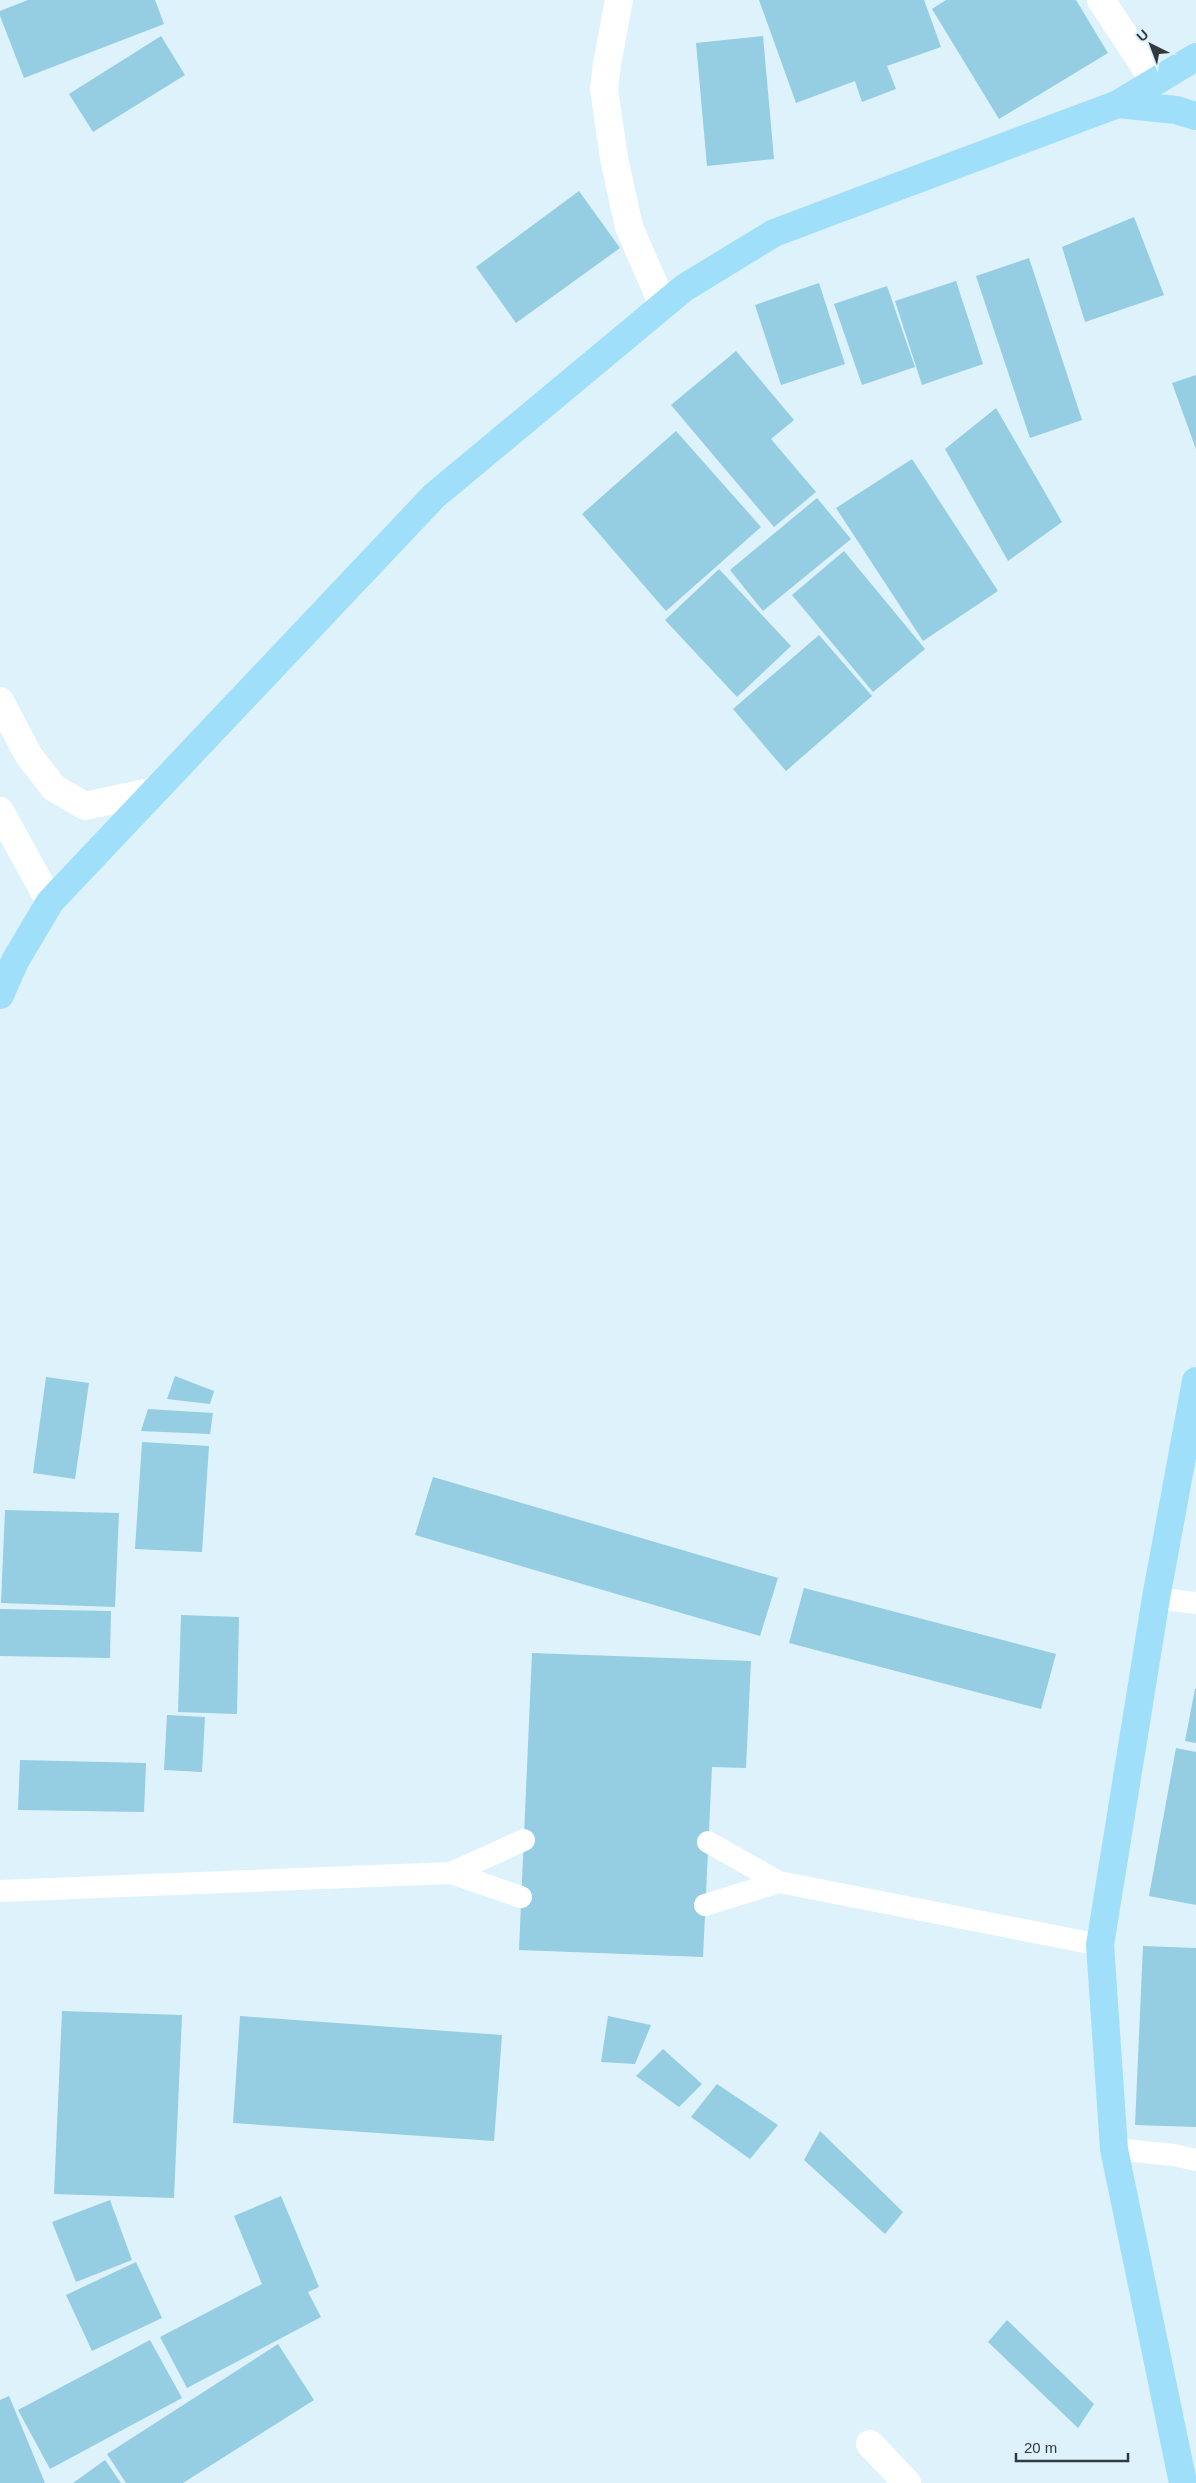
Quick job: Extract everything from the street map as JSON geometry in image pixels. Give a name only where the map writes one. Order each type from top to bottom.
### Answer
[{"type":"highway","points":[[0,995],[16,961],[50,902],[434,496],[662,305],[684,288],[774,233],[1118,104],[1196,57]]},
{"type":"highway","points":[[1118,104],[1176,110],[1196,116]]},
{"type":"highway","points":[[1182,2483],[1114,2149],[1100,1945],[1156,1598],[1196,1381]]},
{"type":"street","points":[[619,0],[606,64],[604,89],[614,158],[629,227],[662,305]]},
{"type":"street","points":[[1101,0],[1156,82]]},
{"type":"street","points":[[0,701],[29,756],[54,788],[85,806],[155,791]]},
{"type":"street","points":[[0,811],[50,902]]},
{"type":"street","points":[[870,2444],[907,2483]]},
{"type":"lane","points":[[1156,1598],[1196,1603]]},
{"type":"lane","points":[[451,1874],[524,1840]]},
{"type":"lane","points":[[708,1842],[779,1882],[1100,1945]]},
{"type":"lane","points":[[0,1891],[451,1874],[521,1897]]},
{"type":"lane","points":[[705,1906],[779,1882]]},
{"type":"lane","points":[[1114,2149],[1174,2155],[1196,2160]]},
{"type":"building","points":[[28,0],[155,0],[164,24],[24,78],[0,16],[0,11]]},
{"type":"building","points":[[759,0],[924,0],[941,47],[887,66],[896,89],[862,102],[855,81],[796,103]]},
{"type":"building","points":[[946,0],[1076,0],[1108,53],[999,119],[932,9]]},
{"type":"building","points":[[161,36],[185,75],[93,132],[69,94]]},
{"type":"building","points":[[763,36],[774,159],[707,166],[696,43]]},
{"type":"building","points":[[579,191],[620,248],[516,323],[476,267]]},
{"type":"building","points":[[1134,217],[1164,295],[1085,322],[1062,247]]},
{"type":"building","points":[[1029,258],[1082,420],[1030,438],[976,276]]},
{"type":"building","points":[[956,281],[983,364],[922,385],[895,301]]},
{"type":"building","points":[[819,283],[845,364],[781,385],[755,305]]},
{"type":"building","points":[[887,286],[915,367],[862,385],[834,304]]},
{"type":"building","points":[[736,351],[794,420],[771,439],[816,492],[774,527],[671,405]]},
{"type":"building","points":[[1196,375],[1196,449],[1172,383]]},
{"type":"building","points":[[996,408],[1062,522],[1008,561],[945,449]]},
{"type":"building","points":[[676,431],[761,527],[666,611],[582,514]]},
{"type":"building","points":[[912,459],[998,591],[923,641],[836,508]]},
{"type":"building","points":[[817,498],[851,539],[763,611],[730,570]]},
{"type":"building","points":[[844,551],[925,649],[873,692],[792,595]]},
{"type":"building","points":[[719,569],[791,646],[737,697],[665,620]]},
{"type":"building","points":[[819,635],[872,696],[786,771],[733,709]]},
{"type":"building","points":[[175,1376],[214,1391],[210,1404],[167,1399]]},
{"type":"building","points":[[46,1377],[89,1383],[75,1479],[33,1473]]},
{"type":"building","points":[[148,1409],[213,1413],[210,1434],[141,1431]]},
{"type":"building","points":[[142,1442],[209,1446],[202,1552],[135,1549]]},
{"type":"building","points":[[433,1477],[778,1578],[760,1636],[415,1535]]},
{"type":"building","points":[[5,1510],[119,1513],[115,1607],[1,1603]]},
{"type":"building","points":[[804,1588],[1056,1654],[1041,1709],[789,1643]]},
{"type":"building","points":[[0,1609],[111,1611],[110,1658],[0,1656]]},
{"type":"building","points":[[181,1615],[239,1617],[237,1714],[178,1712]]},
{"type":"building","points":[[532,1653],[751,1661],[746,1768],[712,1767],[703,1957],[519,1950]]},
{"type":"building","points":[[1196,1689],[1196,1743],[1185,1741]]},
{"type":"building","points":[[167,1715],[205,1717],[202,1772],[164,1770]]},
{"type":"building","points":[[1176,1748],[1196,1752],[1196,1905],[1149,1896]]},
{"type":"building","points":[[20,1760],[146,1763],[144,1812],[18,1810]]},
{"type":"building","points":[[1143,1946],[1196,1948],[1196,2127],[1135,2125]]},
{"type":"building","points":[[62,2011],[182,2015],[174,2198],[54,2194]]},
{"type":"building","points":[[240,2016],[502,2035],[494,2141],[233,2123]]},
{"type":"building","points":[[608,2016],[651,2025],[635,2064],[601,2062]]},
{"type":"building","points":[[663,2049],[702,2084],[679,2107],[636,2076]]},
{"type":"building","points":[[717,2084],[778,2125],[750,2159],[691,2117]]},
{"type":"building","points":[[820,2131],[903,2212],[885,2234],[804,2160]]},
{"type":"building","points":[[281,2196],[319,2287],[308,2292],[321,2317],[187,2388],[160,2337],[262,2284],[234,2216]]},
{"type":"building","points":[[110,2200],[132,2260],[76,2282],[52,2222]]},
{"type":"building","points":[[136,2262],[162,2318],[92,2351],[66,2295]]},
{"type":"building","points":[[1007,2320],[1094,2404],[1078,2428],[988,2342]]},
{"type":"building","points":[[150,2340],[182,2398],[50,2469],[18,2410]]},
{"type":"building","points":[[278,2344],[314,2400],[183,2483],[126,2483],[107,2454]]},
{"type":"building","points":[[9,2396],[45,2483],[0,2483],[0,2400]]},
{"type":"building","points":[[105,2460],[121,2483],[73,2483]]}]
